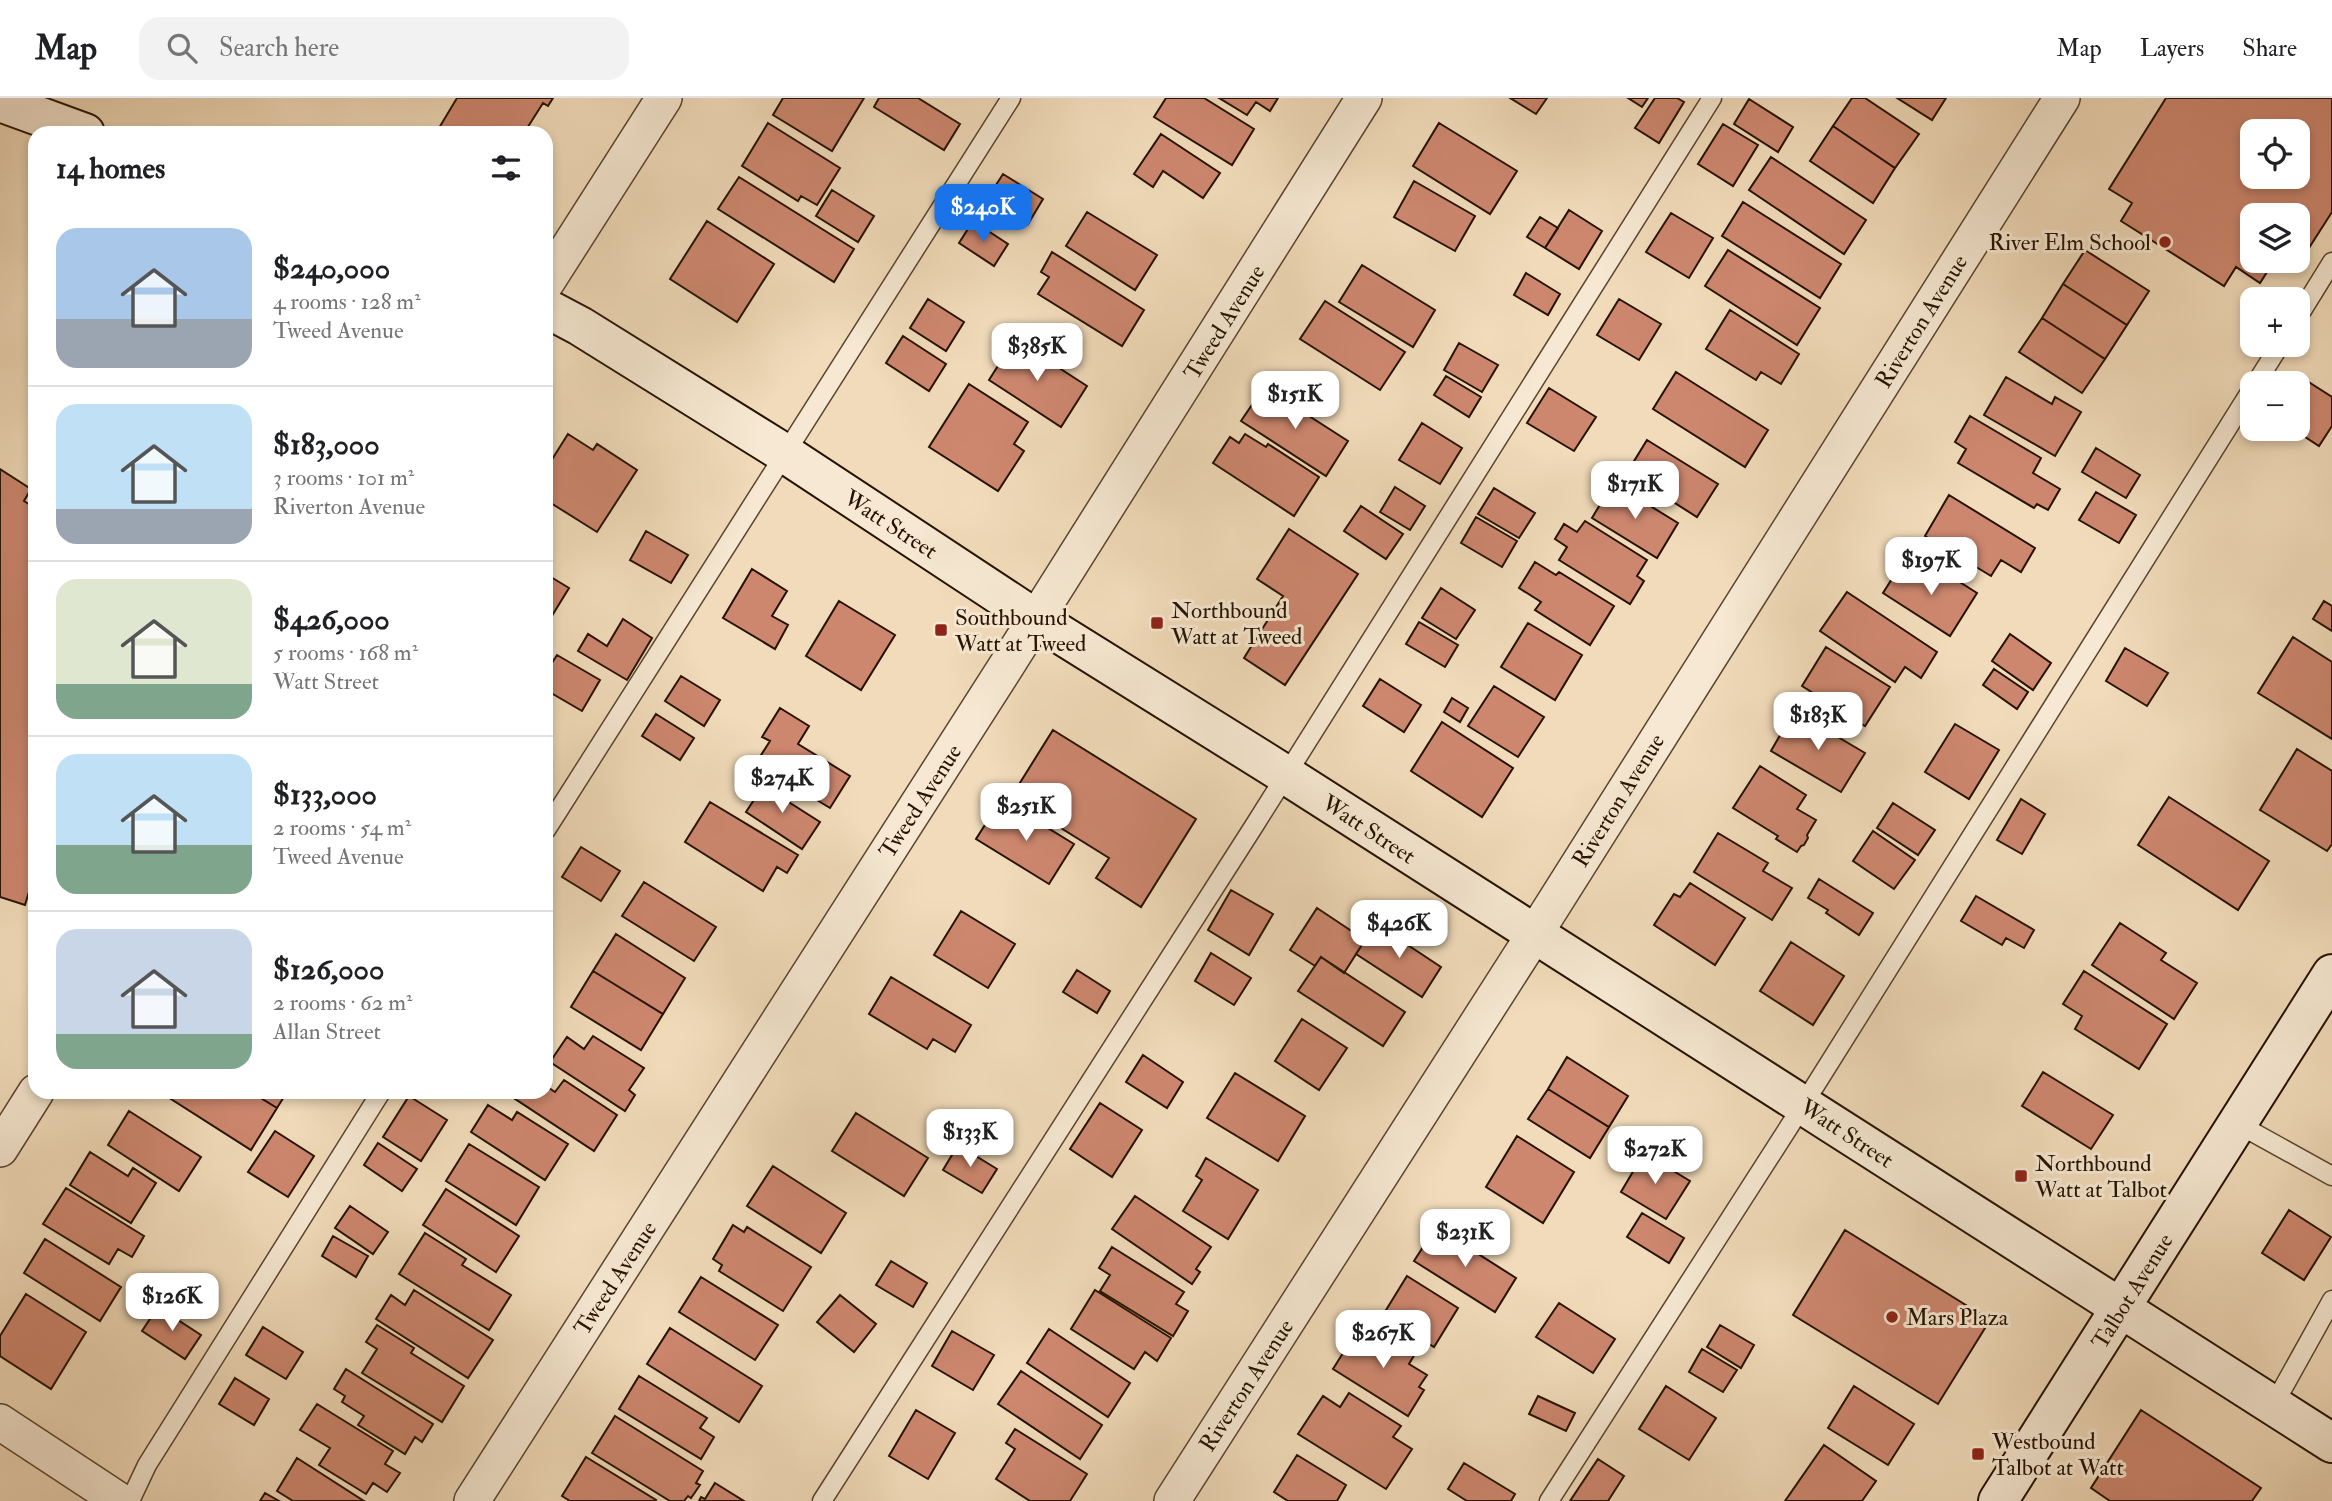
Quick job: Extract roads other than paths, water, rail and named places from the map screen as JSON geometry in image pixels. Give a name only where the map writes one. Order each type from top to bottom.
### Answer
[{"type":"main road","points":[[0,102],[66,126]]},
{"type":"main road","name":"Watt Street","points":[[553,311],[784,453],[1036,619],[1286,775],[2332,1443]]},
{"type":"main road","name":"Talbot Avenue","points":[[1998,1501],[2332,974]]},
{"type":"street","points":[[553,271],[664,98]]},
{"type":"street","name":"Tweed Avenue","points":[[472,1501],[1036,619],[1364,98]]},
{"type":"street","name":"Riverton Avenue","points":[[1172,1501],[1534,935],[2062,98]]},
{"type":"street","points":[[0,1149],[32,1099]]},
{"type":"street","points":[[0,1422],[120,1501]]},
{"type":"lane","points":[[553,819],[1011,98]]},
{"type":"lane","points":[[822,1501],[1286,775],[1712,98]]},
{"type":"lane","points":[[2310,298],[2332,262]]},
{"type":"lane","points":[[1549,1501],[1803,1105],[2240,408]]},
{"type":"lane","points":[[130,1501],[147,1465],[378,1099]]},
{"type":"lane","points":[[2238,1124],[2332,1176]]},
{"type":"lane","points":[[2273,1406],[2332,1300]]},
{"type":"place","name":"River Elm School","points":[[2165,242]]},
{"type":"place","name":"Northbound Watt at Tweed","points":[[1157,623]]},
{"type":"place","name":"Southbound Watt at Tweed","points":[[941,630]]},
{"type":"place","name":"Northbound Watt at Talbot","points":[[2021,1176]]},
{"type":"place","name":"Mars Plaza","points":[[1892,1317]]},
{"type":"place","name":"Westbound Talbot at Watt","points":[[1978,1454]]}]
